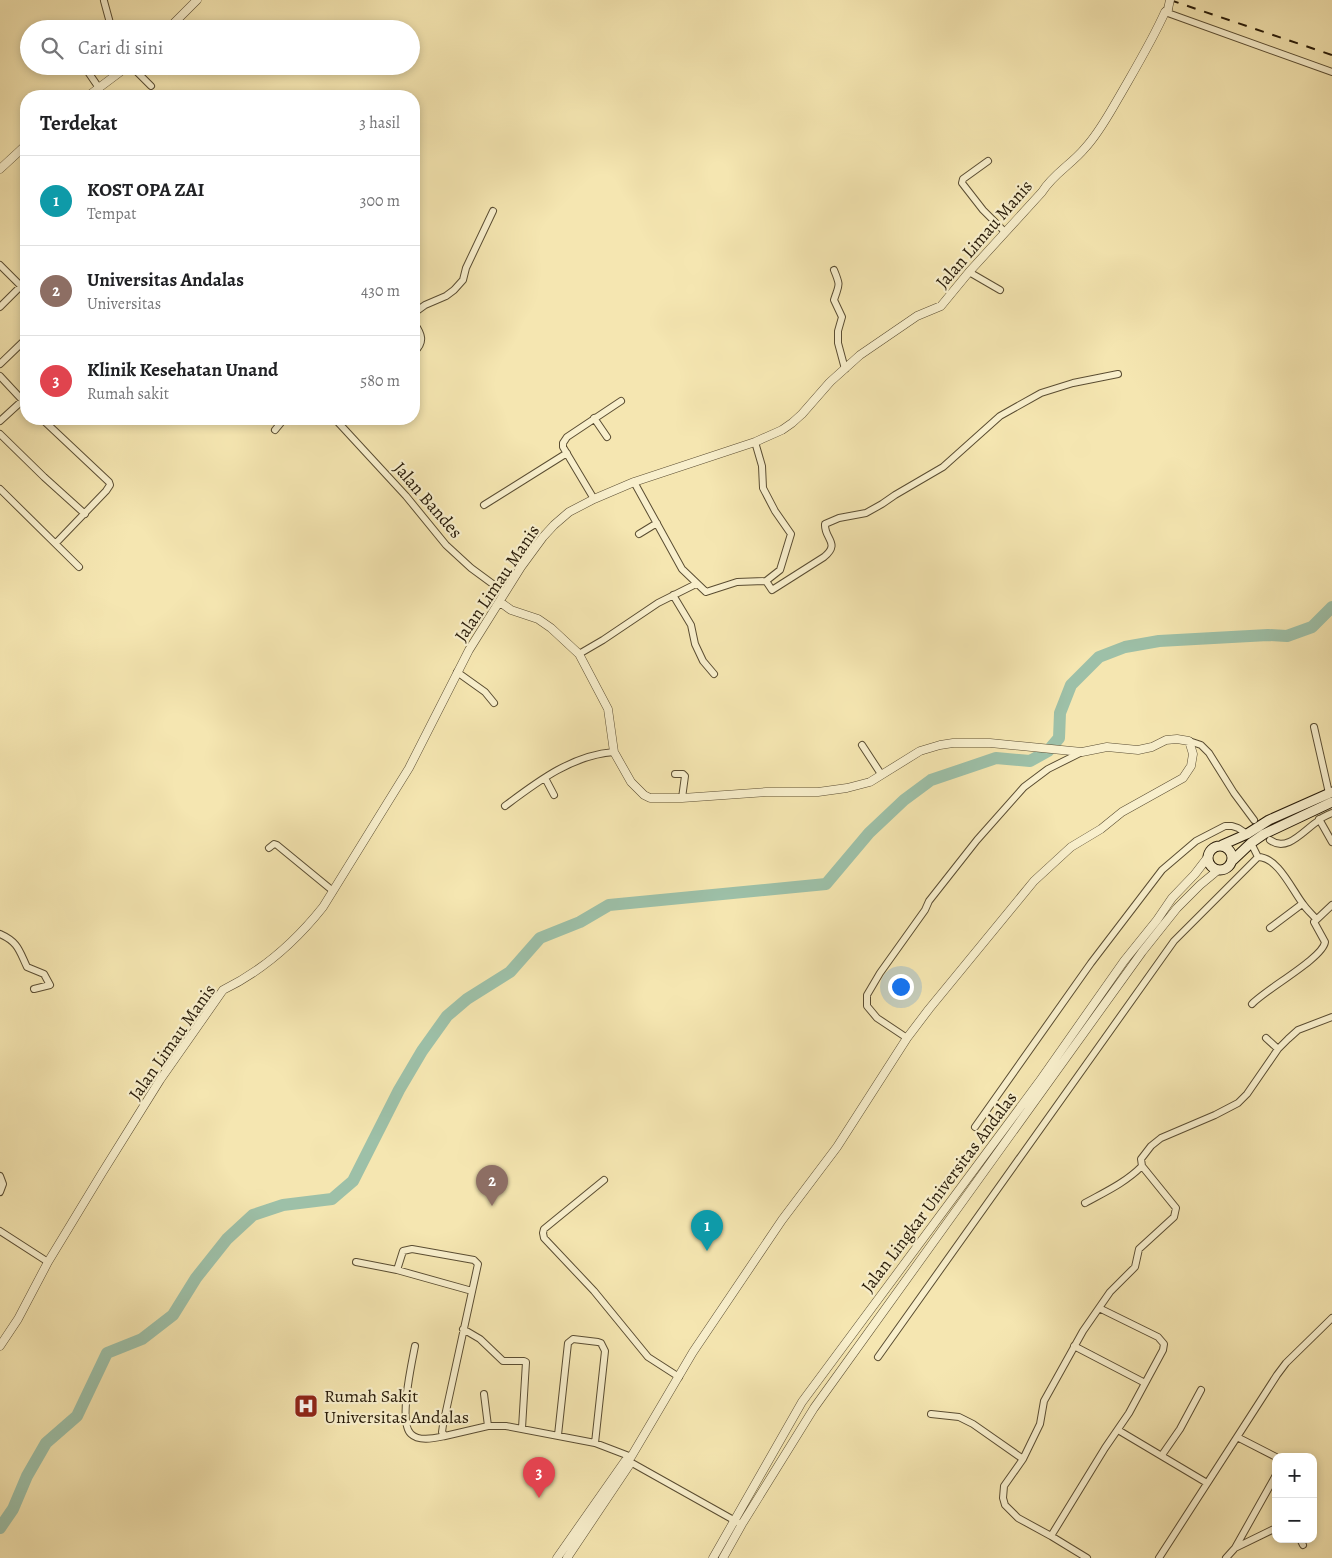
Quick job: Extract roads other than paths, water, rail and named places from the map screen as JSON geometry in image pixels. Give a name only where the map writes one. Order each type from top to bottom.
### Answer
[{"type":"main road","points":[[1331,792],[1269,820],[1249,838],[1228,868],[1218,870],[1212,867],[1208,857],[1214,847],[1222,846],[1249,838],[1272,830],[1332,802]]},
{"type":"main road","points":[[1222,846],[1231,851],[1233,860]]},
{"type":"street","points":[[177,20],[198,0]]},
{"type":"street","name":"Jalan Limau Manis","points":[[0,1346],[18,1319],[48,1262],[160,1080],[223,990],[238,983],[287,947],[311,923],[323,907],[409,768],[457,672],[521,567],[548,531],[569,512],[594,499],[634,482],[755,442],[792,423],[844,369],[873,346],[917,316],[941,306],[1057,174],[1090,142],[1152,40],[1167,11],[1170,0]]},
{"type":"street","points":[[104,1],[109,20]]},
{"type":"street","points":[[1167,11],[1332,72]]},
{"type":"street","points":[[90,75],[99,88]]},
{"type":"street","points":[[96,90],[117,75]]},
{"type":"street","points":[[140,75],[152,86]]},
{"type":"street","points":[[0,169],[20,151]]},
{"type":"street","points":[[988,161],[963,179],[962,183],[983,210],[1005,232]]},
{"type":"street","points":[[420,309],[446,296],[463,280],[466,268],[493,211]]},
{"type":"street","points":[[0,265],[20,285]]},
{"type":"street","points":[[834,270],[839,282],[834,300],[842,317],[838,331],[838,343],[844,369]]},
{"type":"street","points":[[969,272],[1000,290]]},
{"type":"street","points":[[0,307],[20,287]]},
{"type":"street","points":[[0,364],[20,347]]},
{"type":"street","points":[[766,581],[772,590],[824,556],[831,551],[832,547],[832,542],[825,530],[825,524],[838,518],[866,513],[943,467],[1000,416],[1041,393],[1073,383],[1118,374]]},
{"type":"street","points":[[0,376],[20,397]]},
{"type":"street","points":[[594,499],[563,447],[564,440],[620,401]]},
{"type":"street","points":[[0,421],[20,406]]},
{"type":"street","points":[[594,418],[606,437]]},
{"type":"street","points":[[48,425],[109,482],[110,487],[56,543]]},
{"type":"street","points":[[275,430],[279,425]]},
{"type":"street","name":"Jalan Bandes","points":[[341,425],[406,496],[446,545],[470,568],[505,593]]},
{"type":"street","points":[[0,434],[85,514]]},
{"type":"street","points":[[634,482],[682,569],[706,592],[737,582],[766,581],[780,570],[791,534],[775,511],[763,488],[762,466],[755,442]]},
{"type":"street","points":[[484,505],[567,453]]},
{"type":"street","points":[[0,489],[79,568]]},
{"type":"street","points":[[639,534],[657,523]]},
{"type":"street","points":[[579,654],[672,595],[696,584]]},
{"type":"street","points":[[672,595],[691,625],[695,644],[703,661],[714,674]]},
{"type":"street","points":[[500,602],[511,610],[538,619],[551,628],[579,654],[608,709],[614,750],[631,782],[644,795],[650,798],[682,798],[766,792],[818,792],[863,785],[920,751],[954,743],[990,742],[1082,752]]},
{"type":"street","points":[[457,672],[485,692],[494,703]]},
{"type":"street","points":[[1314,727],[1331,792]]},
{"type":"street","points":[[907,1038],[877,1018],[867,1006],[867,995],[934,892],[942,885],[977,840],[1024,787],[1048,769],[1082,752],[1107,747],[1138,750],[1152,747],[1166,740],[1189,741],[1201,745],[1209,753],[1234,793],[1254,820]]},
{"type":"street","points":[[567,1558],[630,1460],[693,1352],[782,1220],[836,1147],[907,1038],[929,1009],[1034,881],[1071,847],[1102,829],[1122,812],[1183,778],[1191,766],[1193,754],[1189,741]]},
{"type":"street","points":[[862,745],[882,774]]},
{"type":"street","points":[[505,806],[545,778],[588,756],[614,750]]},
{"type":"street","points":[[675,774],[684,774],[682,798]]},
{"type":"street","points":[[545,778],[554,795]]},
{"type":"street","points":[[1270,840],[1275,844],[1290,842],[1319,820],[1332,813]]},
{"type":"street","points":[[1319,820],[1332,842]]},
{"type":"street","points":[[976,1127],[1091,963],[1162,870],[1196,841],[1225,826],[1238,828],[1249,838],[1258,857]]},
{"type":"street","points":[[268,848],[274,844],[277,845],[333,891]]},
{"type":"street","name":"Jalan Lingkar Universitas Andalas","points":[[723,1558],[738,1522],[802,1402],[1039,1082],[1124,961],[1172,898],[1208,857]]},
{"type":"street","points":[[878,1357],[1174,941],[1258,857],[1269,860],[1277,868],[1302,904],[1316,919]]},
{"type":"street","name":"Jalan Lingkar Universitas Andalas","points":[[713,1558],[814,1408],[1142,952],[1177,908],[1218,870]]},
{"type":"street","points":[[1270,928],[1302,904]]},
{"type":"street","points":[[1252,1004],[1263,993],[1322,950],[1325,942],[1314,922],[1332,906]]},
{"type":"street","points":[[0,934],[13,940],[18,946],[27,967],[44,974],[50,985],[34,989]]},
{"type":"street","points":[[1087,1558],[1018,1518],[1005,1505],[1003,1498],[1004,1486],[1023,1459],[1040,1424],[1044,1401],[1074,1346],[1110,1292],[1135,1267],[1139,1249],[1176,1214],[1176,1208],[1160,1191],[1142,1166],[1141,1159],[1151,1146],[1161,1138],[1216,1115],[1238,1103],[1247,1094],[1278,1049],[1298,1030],[1332,1017]]},
{"type":"street","points":[[1266,1038],[1278,1049]]},
{"type":"street","points":[[1085,1203],[1133,1176],[1142,1166]]},
{"type":"street","points":[[0,1176],[3,1184],[0,1192]]},
{"type":"street","points":[[604,1180],[544,1229],[544,1238],[594,1291],[648,1358],[679,1377]]},
{"type":"street","points":[[0,1231],[48,1262]]},
{"type":"street","points":[[397,1270],[401,1256],[406,1250],[412,1249],[474,1260],[478,1264],[443,1425],[442,1432],[445,1436]]},
{"type":"street","points":[[356,1262],[397,1270],[472,1291]]},
{"type":"street","points":[[1051,1536],[1118,1430],[1163,1350],[1162,1341],[1158,1337],[1099,1308]]},
{"type":"street","points":[[1159,1558],[1286,1363],[1332,1318]]},
{"type":"street","points":[[463,1328],[480,1339],[504,1362],[526,1362],[522,1428]]},
{"type":"street","points":[[558,1435],[568,1343],[573,1338],[598,1342],[601,1343],[605,1351],[595,1442]]},
{"type":"street","points":[[415,1346],[407,1394],[406,1425],[413,1436],[430,1439],[488,1426],[522,1428],[595,1442],[738,1522]]},
{"type":"street","points":[[1074,1346],[1145,1383]]},
{"type":"street","points":[[1162,1455],[1180,1429],[1201,1390]]},
{"type":"street","points":[[484,1394],[488,1426]]},
{"type":"street","points":[[931,1414],[959,1417],[973,1424],[1023,1459]]},
{"type":"street","points":[[1118,1430],[1208,1483]]},
{"type":"street","points":[[1238,1437],[1272,1455]]},
{"type":"street","points":[[557,1558],[630,1460]]},
{"type":"street","points":[[1226,1558],[1235,1548],[1272,1483]]},
{"type":"street","points":[[1235,1548],[1272,1530]]},
{"type":"waterway","points":[[0,1528],[13,1509],[27,1476],[46,1443],[77,1416],[107,1353],[142,1339],[173,1315],[196,1278],[227,1239],[253,1215],[283,1205],[332,1199],[353,1181],[399,1090],[422,1051],[447,1016],[467,999],[510,972],[540,938],[580,922],[609,905],[826,884],[869,833],[904,800],[931,780],[996,758],[1030,761],[1048,751],[1059,738],[1060,713],[1071,685],[1099,657],[1125,647],[1159,641],[1268,635],[1287,636],[1312,627],[1332,607]]},
{"type":"railway","points":[[1170,0],[1332,55]]},
{"type":"place","name":"Universitas Andalas","points":[[492,1206]]},
{"type":"place","name":"KOST OPA ZAI","points":[[707,1251]]},
{"type":"place","name":"Rumah Sakit Universitas Andalas","points":[[306,1406]]},
{"type":"place","name":"Klinik Kesehatan Unand","points":[[539,1498]]}]
